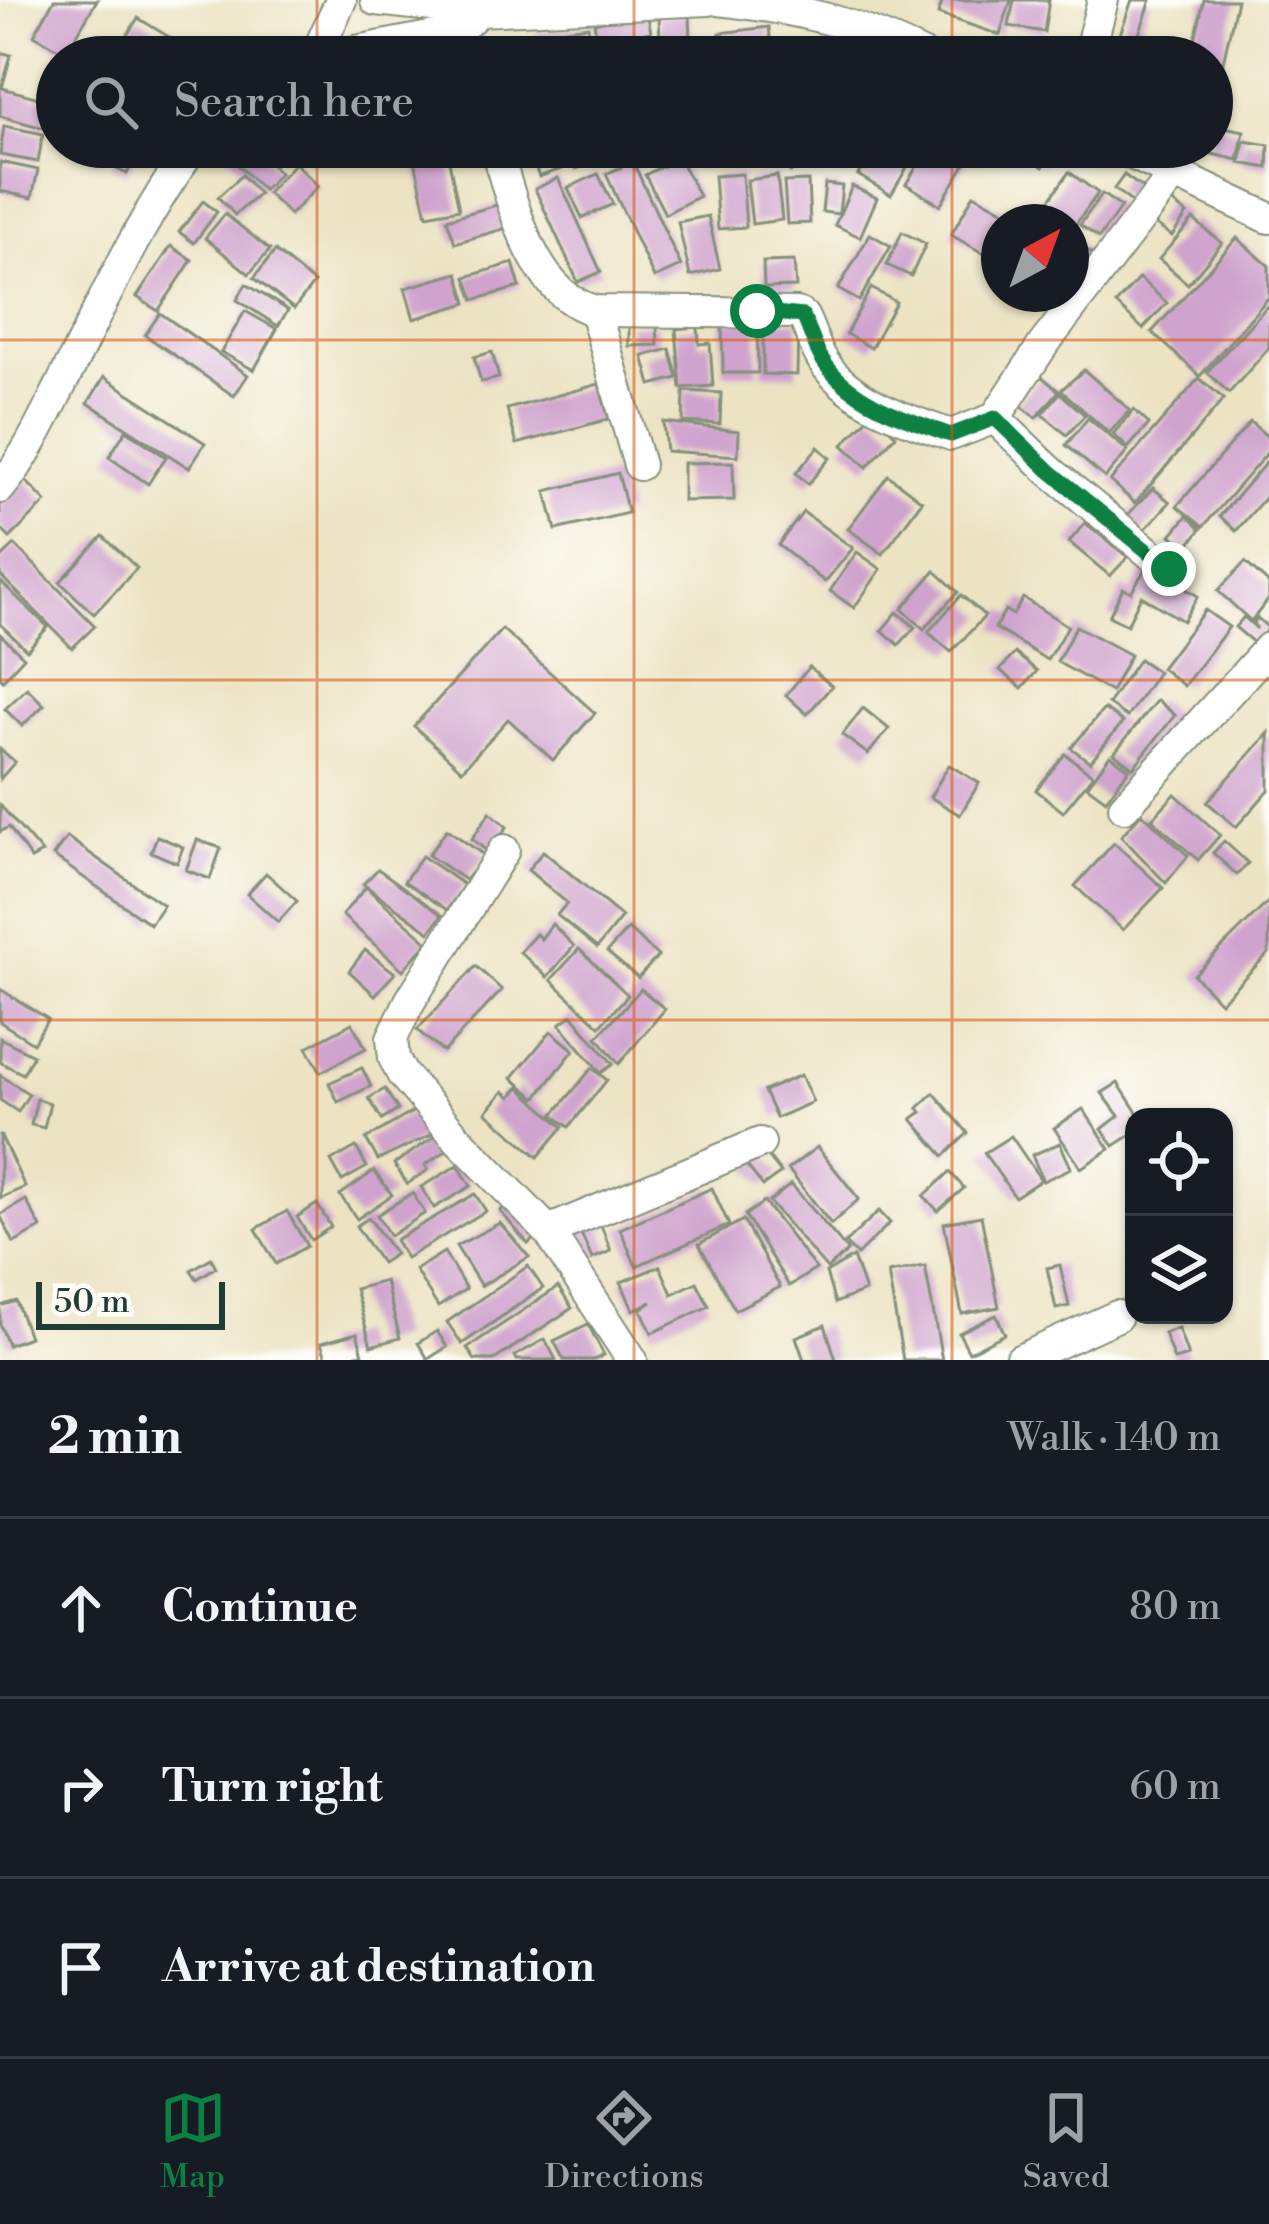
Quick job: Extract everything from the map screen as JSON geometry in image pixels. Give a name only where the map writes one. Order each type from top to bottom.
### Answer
[{"type":"street","points":[[325,36],[341,0]]},
{"type":"street","points":[[376,0],[467,34],[607,3],[710,0]]},
{"type":"street","points":[[719,0],[867,13],[898,36]]},
{"type":"street","points":[[1094,36],[1103,0]]},
{"type":"street","points":[[0,488],[35,435],[140,230],[180,168]]},
{"type":"street","points":[[502,168],[525,238],[543,269],[576,306],[595,311],[797,313],[836,377],[872,401],[951,435],[995,418],[1043,345],[1175,173]]},
{"type":"street","points":[[1164,168],[1269,218]]},
{"type":"street","points":[[595,311],[639,465]]},
{"type":"street","points":[[995,418],[1050,471],[1169,569]]},
{"type":"street","points":[[1124,807],[1266,659]]},
{"type":"street","points":[[504,850],[392,1038],[402,1075],[548,1231],[632,1360]]},
{"type":"street","points":[[548,1231],[760,1143]]},
{"type":"street","points":[[1020,1360],[1117,1316]]},
{"type":"building","points":[[54,0],[97,0],[76,36],[34,35]]},
{"type":"building","points":[[943,0],[1011,0],[1000,35],[938,14]]},
{"type":"building","points":[[1014,0],[1049,0],[1044,32],[1009,26]]},
{"type":"building","points":[[1132,0],[1151,0],[1138,36],[1119,36]]},
{"type":"building","points":[[1204,0],[1237,0],[1229,36],[1196,36]]},
{"type":"building","points":[[647,12],[651,32],[597,36],[594,23]]},
{"type":"building","points":[[690,16],[691,36],[660,36],[659,17]]},
{"type":"building","points":[[138,18],[167,36],[127,36]]},
{"type":"building","points":[[588,26],[589,36],[534,36]]},
{"type":"building","points":[[769,27],[770,36],[720,36]]},
{"type":"building","points":[[0,52],[11,55],[2,88],[36,97],[36,126],[0,116]]},
{"type":"building","points":[[4,126],[36,133],[36,162],[0,155]]},
{"type":"building","points":[[1233,129],[1244,131],[1238,160],[1233,159]]},
{"type":"building","points":[[1244,141],[1269,145],[1268,168],[1240,163]]},
{"type":"building","points":[[0,162],[38,170],[32,198],[0,191]]},
{"type":"building","points":[[241,168],[275,168],[280,173],[263,190]]},
{"type":"building","points":[[290,168],[300,168],[318,186],[290,215],[267,193]]},
{"type":"building","points":[[417,168],[450,168],[459,209],[427,215]]},
{"type":"building","points":[[536,168],[564,168],[539,177]]},
{"type":"building","points":[[636,168],[681,266],[654,278],[606,174]]},
{"type":"building","points":[[659,168],[684,168],[699,196],[665,214],[645,175]]},
{"type":"building","points":[[862,168],[907,168],[891,195],[858,175]]},
{"type":"building","points":[[916,168],[963,168],[940,205],[906,184]]},
{"type":"building","points":[[1069,172],[1098,193],[1089,206],[1047,204]]},
{"type":"building","points":[[598,174],[613,204],[582,218],[568,188]]},
{"type":"building","points":[[742,174],[746,227],[718,229],[714,176]]},
{"type":"building","points":[[242,175],[259,194],[235,215],[218,197]]},
{"type":"building","points":[[1124,175],[1148,192],[1137,206],[1114,189]]},
{"type":"building","points":[[777,176],[782,220],[752,224],[747,180]]},
{"type":"building","points":[[558,178],[601,272],[578,282],[535,189]]},
{"type":"building","points":[[808,181],[810,223],[787,224],[784,182]]},
{"type":"building","points":[[825,184],[842,186],[839,214],[822,212]]},
{"type":"building","points":[[852,186],[877,198],[860,237],[835,225]]},
{"type":"building","points":[[974,194],[992,204],[981,204],[981,252],[951,235]]},
{"type":"building","points":[[1102,194],[1121,207],[1099,238],[1089,231],[1089,212]]},
{"type":"building","points":[[1169,200],[1187,214],[1172,236],[1153,223]]},
{"type":"building","points":[[203,201],[217,212],[194,243],[179,232]]},
{"type":"building","points":[[500,204],[507,228],[455,243],[447,219]]},
{"type":"building","points":[[225,214],[270,250],[249,274],[205,238]]},
{"type":"building","points":[[708,216],[720,269],[690,276],[678,222]]},
{"type":"building","points":[[1193,219],[1222,243],[1188,284],[1159,259]]},
{"type":"building","points":[[902,232],[926,244],[911,276],[887,265]]},
{"type":"building","points":[[870,234],[891,246],[859,301],[838,289]]},
{"type":"building","points":[[1237,238],[1269,266],[1269,297],[1200,376],[1152,332]]},
{"type":"building","points":[[171,246],[192,260],[158,311],[137,297]]},
{"type":"building","points":[[275,251],[314,283],[294,309],[254,278]]},
{"type":"building","points":[[794,261],[796,287],[764,288],[763,262]]},
{"type":"building","points":[[513,263],[520,287],[474,300],[466,277]]},
{"type":"building","points":[[458,273],[467,303],[414,319],[405,288]]},
{"type":"building","points":[[1139,278],[1167,303],[1143,329],[1116,304]]},
{"type":"building","points":[[246,284],[288,310],[278,326],[237,300]]},
{"type":"building","points":[[871,288],[896,302],[871,348],[846,334]]},
{"type":"building","points":[[1269,304],[1269,348],[1229,393],[1207,372]]},
{"type":"building","points":[[245,311],[277,329],[254,370],[221,352]]},
{"type":"building","points":[[160,313],[248,375],[234,396],[145,335]]},
{"type":"building","points":[[757,320],[758,373],[723,373],[722,321]]},
{"type":"building","points":[[763,321],[798,321],[797,375],[763,374]]},
{"type":"building","points":[[657,324],[658,345],[629,346],[629,325]]},
{"type":"building","points":[[698,327],[699,344],[710,343],[713,386],[681,388],[676,329]]},
{"type":"building","points":[[670,349],[678,378],[651,385],[643,356]]},
{"type":"building","points":[[492,352],[499,378],[481,382],[474,357]]},
{"type":"building","points":[[1084,370],[1130,410],[1109,433],[1061,390]]},
{"type":"building","points":[[1041,376],[1059,391],[1036,418],[1018,403]]},
{"type":"building","points":[[104,377],[205,443],[189,468],[88,403]]},
{"type":"building","points":[[1199,378],[1224,399],[1135,503],[1110,481]]},
{"type":"building","points":[[599,384],[609,419],[517,444],[507,409]]},
{"type":"building","points":[[684,391],[721,393],[720,424],[683,422]]},
{"type":"building","points":[[1060,393],[1085,415],[1067,435],[1042,414]]},
{"type":"building","points":[[1134,410],[1149,424],[1128,448],[1113,434]]},
{"type":"building","points":[[873,413],[896,435],[867,467],[843,445]]},
{"type":"building","points":[[1088,418],[1128,451],[1105,478],[1066,445]]},
{"type":"building","points":[[663,422],[739,431],[738,456],[666,451]]},
{"type":"building","points":[[1250,422],[1269,438],[1269,451],[1203,527],[1177,506]]},
{"type":"building","points":[[126,430],[166,457],[148,484],[109,457]]},
{"type":"building","points":[[818,447],[830,458],[808,484],[796,473]]},
{"type":"building","points":[[1269,459],[1269,493],[1236,531],[1220,516]]},
{"type":"building","points":[[733,462],[734,500],[683,501],[683,463]]},
{"type":"building","points":[[618,473],[628,513],[556,530],[546,491]]},
{"type":"building","points":[[888,475],[922,501],[883,554],[848,529]]},
{"type":"building","points":[[25,480],[46,502],[10,538],[0,528],[0,505]]},
{"type":"building","points":[[1153,488],[1170,502],[1139,536],[1122,521]]},
{"type":"building","points":[[803,512],[853,548],[825,582],[778,545]]},
{"type":"building","points":[[1187,516],[1201,529],[1186,548],[1171,535]]},
{"type":"building","points":[[1085,523],[1128,557],[1110,576],[1069,542]]},
{"type":"building","points":[[103,536],[137,568],[94,614],[60,582]]},
{"type":"building","points":[[15,545],[95,626],[72,648],[0,575],[0,559]]},
{"type":"building","points":[[857,552],[881,569],[854,608],[830,591]]},
{"type":"building","points":[[1245,562],[1269,584],[1269,599],[1251,621],[1218,591]]},
{"type":"building","points":[[1147,566],[1198,596],[1183,621],[1141,596],[1127,625],[1109,616],[1123,588],[1131,592]]},
{"type":"building","points":[[935,571],[958,592],[924,629],[902,609]]},
{"type":"building","points":[[0,581],[48,627],[27,650],[0,624]]},
{"type":"building","points":[[961,595],[985,616],[951,652],[928,632]]},
{"type":"building","points":[[1023,598],[1068,626],[1047,660],[995,628],[1005,610],[1013,615]]},
{"type":"building","points":[[1205,610],[1229,627],[1184,686],[1161,668]]},
{"type":"building","points":[[897,612],[915,627],[899,645],[882,630]]},
{"type":"building","points":[[1244,617],[1257,629],[1253,623],[1257,618],[1269,628],[1255,644],[1235,627]]},
{"type":"building","points":[[1076,626],[1130,655],[1111,692],[1057,662]]},
{"type":"building","points":[[502,629],[595,713],[553,760],[508,719],[462,770],[414,726]]},
{"type":"building","points":[[0,634],[24,657],[3,680],[0,677]]},
{"type":"building","points":[[1015,653],[1037,671],[1022,688],[1000,670]]},
{"type":"building","points":[[1139,659],[1158,672],[1127,717],[1108,704]]},
{"type":"building","points":[[809,667],[832,686],[807,714],[786,695]]},
{"type":"building","points":[[27,688],[44,705],[22,726],[5,709]]},
{"type":"building","points":[[1157,700],[1175,715],[1133,768],[1114,753]]},
{"type":"building","points":[[863,708],[889,729],[868,754],[842,735]]},
{"type":"building","points":[[1104,709],[1123,722],[1090,762],[1071,748]]},
{"type":"building","points":[[1269,733],[1269,790],[1236,827],[1207,802]]},
{"type":"building","points":[[0,749],[15,762],[0,779]]},
{"type":"building","points":[[1065,754],[1093,775],[1063,812],[1036,790]]},
{"type":"building","points":[[1110,755],[1129,769],[1106,800],[1087,786]]},
{"type":"building","points":[[949,765],[979,783],[960,815],[930,797]]},
{"type":"building","points":[[1175,794],[1220,835],[1198,860],[1152,819]]},
{"type":"building","points":[[0,805],[42,853],[31,859],[9,827],[0,832]]},
{"type":"building","points":[[490,812],[507,827],[488,852],[472,839]]},
{"type":"building","points":[[1142,813],[1188,856],[1166,883],[1121,836]]},
{"type":"building","points":[[447,829],[485,856],[465,880],[428,855]]},
{"type":"building","points":[[157,836],[183,847],[177,863],[151,852]]},
{"type":"building","points":[[67,837],[163,905],[150,924],[53,856]]},
{"type":"building","points":[[197,840],[221,848],[210,879],[186,870]]},
{"type":"building","points":[[1224,841],[1248,863],[1237,875],[1213,853]]},
{"type":"building","points":[[1114,843],[1163,888],[1123,930],[1075,886]]},
{"type":"building","points":[[543,851],[622,917],[597,948],[557,915],[567,903],[528,870]]},
{"type":"building","points":[[422,856],[464,885],[447,910],[404,881]]},
{"type":"building","points":[[378,869],[442,915],[430,932],[363,884]]},
{"type":"building","points":[[266,873],[297,901],[278,922],[247,894]]},
{"type":"building","points":[[366,887],[428,942],[403,970],[342,915]]},
{"type":"building","points":[[1269,901],[1269,953],[1220,1002],[1194,975]]},
{"type":"building","points":[[552,924],[574,946],[547,977],[520,952],[536,934],[541,939]]},
{"type":"building","points":[[628,929],[658,956],[638,978],[607,952]]},
{"type":"building","points":[[579,949],[628,995],[600,1026],[551,980]]},
{"type":"building","points":[[365,950],[395,973],[375,995],[349,971]]},
{"type":"building","points":[[476,966],[502,990],[443,1052],[417,1030]]},
{"type":"building","points":[[0,989],[48,1019],[33,1043],[0,1022]]},
{"type":"building","points":[[641,989],[665,1009],[619,1064],[597,1037]]},
{"type":"building","points":[[572,1015],[613,1064],[601,1073],[560,1024]]},
{"type":"building","points":[[352,1023],[366,1048],[321,1072],[307,1047]]},
{"type":"building","points":[[551,1031],[574,1050],[536,1098],[512,1078]]},
{"type":"building","points":[[0,1038],[33,1055],[23,1074],[0,1062]]},
{"type":"building","points":[[362,1068],[371,1086],[338,1102],[329,1083]]},
{"type":"building","points":[[592,1068],[607,1080],[569,1127],[553,1115]]},
{"type":"building","points":[[0,1075],[29,1094],[18,1112],[0,1100]]},
{"type":"building","points":[[801,1075],[813,1102],[776,1118],[764,1091]]},
{"type":"building","points":[[1118,1083],[1134,1108],[1125,1108],[1125,1139],[1114,1146],[1102,1129],[1119,1116],[1102,1093]]},
{"type":"building","points":[[519,1087],[563,1127],[538,1157],[486,1112],[504,1091],[511,1097]]},
{"type":"building","points":[[385,1089],[398,1110],[382,1120],[369,1098]]},
{"type":"building","points":[[934,1093],[968,1133],[944,1156],[912,1119]]},
{"type":"building","points":[[37,1099],[50,1103],[44,1128],[31,1125]]},
{"type":"building","points":[[421,1107],[439,1131],[378,1160],[366,1139]]},
{"type":"building","points":[[1083,1109],[1110,1149],[1081,1168],[1054,1128]]},
{"type":"building","points":[[0,1134],[25,1187],[0,1198]]},
{"type":"building","points":[[437,1135],[447,1150],[407,1184],[394,1164]]},
{"type":"building","points":[[1011,1136],[1041,1180],[1015,1197],[984,1153]]},
{"type":"building","points":[[1060,1143],[1071,1168],[1043,1181],[1032,1155]]},
{"type":"building","points":[[356,1147],[367,1167],[342,1181],[331,1161]]},
{"type":"building","points":[[817,1147],[859,1199],[831,1224],[788,1169]]},
{"type":"building","points":[[762,1149],[781,1173],[763,1186],[744,1162]]},
{"type":"building","points":[[458,1165],[471,1186],[434,1208],[421,1187]]},
{"type":"building","points":[[374,1171],[392,1195],[357,1219],[340,1195]]},
{"type":"building","points":[[950,1172],[964,1188],[938,1211],[924,1196]]},
{"type":"building","points":[[791,1184],[848,1251],[827,1269],[769,1202]]},
{"type":"building","points":[[712,1188],[729,1225],[636,1266],[620,1229]]},
{"type":"building","points":[[412,1193],[425,1213],[390,1236],[377,1215]]},
{"type":"building","points":[[475,1194],[486,1211],[406,1258],[395,1240]]},
{"type":"building","points":[[26,1200],[41,1228],[14,1243],[0,1215]]},
{"type":"building","points":[[764,1202],[816,1269],[789,1286],[745,1215]]},
{"type":"building","points":[[317,1204],[331,1227],[311,1240],[297,1217]]},
{"type":"building","points":[[509,1204],[537,1236],[528,1244],[500,1211]]},
{"type":"building","points":[[287,1211],[307,1246],[276,1264],[256,1229]]},
{"type":"building","points":[[879,1211],[890,1223],[857,1255],[845,1243]]},
{"type":"building","points":[[981,1216],[999,1307],[962,1314],[944,1223]]},
{"type":"building","points":[[369,1218],[395,1254],[381,1263],[356,1226]]},
{"type":"building","points":[[743,1220],[780,1287],[735,1310],[699,1244]]},
{"type":"building","points":[[500,1223],[529,1257],[481,1286],[456,1246]]},
{"type":"building","points":[[600,1223],[611,1251],[592,1259],[580,1231]]},
{"type":"building","points":[[444,1252],[466,1289],[438,1307],[415,1270]]},
{"type":"building","points":[[853,1257],[865,1291],[835,1303],[826,1273]]},
{"type":"building","points":[[211,1258],[216,1267],[197,1279],[191,1270]]},
{"type":"building","points":[[1060,1265],[1069,1306],[1056,1309],[1047,1268]]},
{"type":"building","points":[[528,1266],[543,1288],[462,1344],[447,1322]]},
{"type":"building","points":[[660,1266],[672,1294],[697,1282],[709,1306],[652,1333],[641,1309],[652,1302],[633,1310],[621,1282]]},
{"type":"building","points":[[925,1266],[942,1360],[903,1360],[888,1273]]},
{"type":"building","points":[[385,1281],[400,1338],[371,1346],[355,1289]]},
{"type":"building","points":[[558,1287],[572,1308],[494,1360],[475,1360],[467,1348]]},
{"type":"building","points":[[16,1301],[29,1337],[8,1345],[0,1324],[0,1306]]},
{"type":"building","points":[[996,1315],[1005,1334],[969,1352],[959,1333]]},
{"type":"building","points":[[588,1324],[604,1355],[594,1360],[564,1360],[554,1341]]},
{"type":"building","points":[[825,1325],[836,1360],[804,1360],[796,1337]]},
{"type":"building","points":[[1178,1328],[1188,1356],[1174,1360],[1164,1333]]},
{"type":"building","points":[[437,1331],[447,1347],[428,1359],[418,1343]]},
{"type":"building","points":[[357,1333],[363,1354],[327,1360],[321,1343]]},
{"type":"building","points":[[545,1339],[556,1360],[517,1360],[515,1356]]},
{"type":"route","points":[[757,311],[803,316],[821,358],[836,377],[920,424],[951,435],[995,418],[1050,471],[1169,569]]}]
